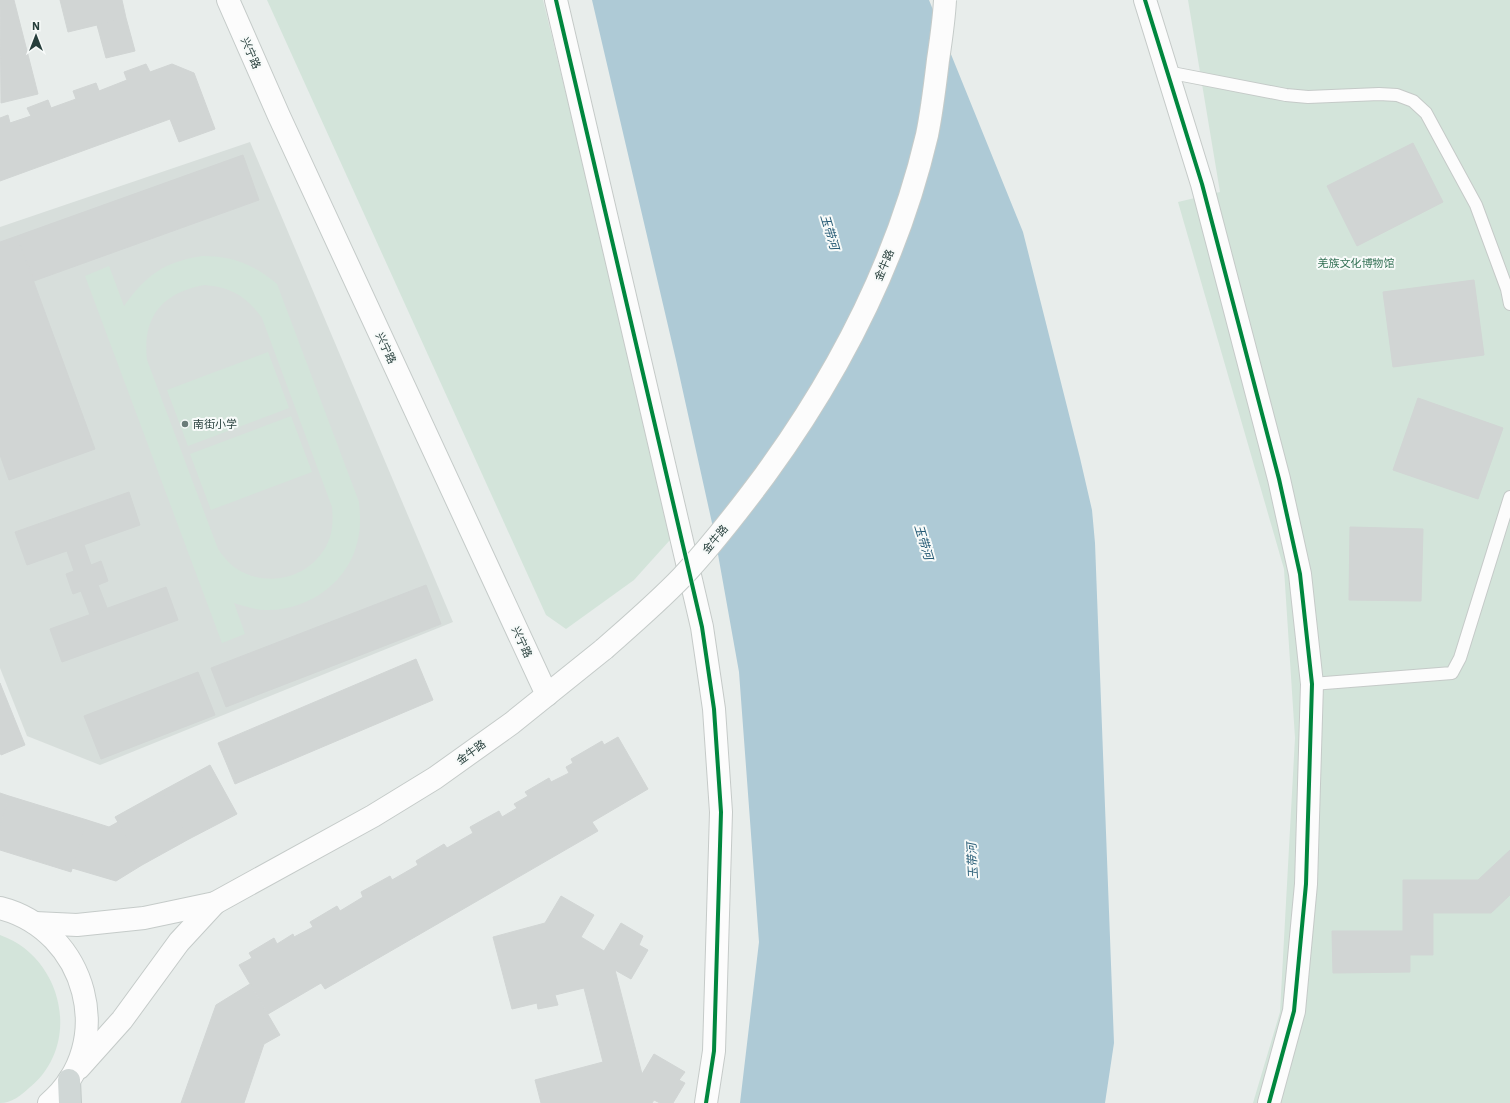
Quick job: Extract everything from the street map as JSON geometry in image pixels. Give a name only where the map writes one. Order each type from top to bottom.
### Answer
[{"type":"main road","points":[[69,1080],[70,1103]]},
{"type":"street","name":"兴宁路","points":[[228,0],[286,131],[547,695]]},
{"type":"street","points":[[556,0],[702,627],[713,702],[721,812],[714,1051],[706,1103]]},
{"type":"street","name":"金牛路","points":[[215,903],[373,816],[435,778],[512,723],[604,649],[659,600],[682,577],[744,504],[816,402],[843,355],[863,315],[891,251],[907,205],[927,134],[935,86],[945,0]]},
{"type":"street","points":[[1145,0],[1202,184],[1279,479],[1300,574],[1312,684],[1306,884],[1294,1011],[1269,1103]]},
{"type":"street","points":[[35,923],[77,925],[144,918],[215,903]]},
{"type":"street","points":[[48,1103],[56,1097],[122,1020],[179,942],[215,903]]},
{"type":"street","points":[[0,908],[19,914],[50,934],[69,958],[80,980],[85,997],[87,1019],[85,1040],[79,1061],[69,1080]]},
{"type":"lane","points":[[1167,72],[1286,95],[1308,97],[1379,94],[1397,95],[1413,101],[1426,113],[1476,205],[1507,289],[1510,304]]},
{"type":"lane","points":[[1312,684],[1452,674],[1460,658],[1510,497]]},
{"type":"shaded area","name":"南街小学","points":[[250,142],[453,622],[100,765],[27,736],[0,668],[0,227]]},
{"type":"green space","points":[[267,0],[543,0],[601,237],[670,540],[634,580],[566,629],[546,615]]},
{"type":"green space","name":"羌族文化博物馆","points":[[1188,0],[1510,0],[1510,1103],[1253,1103],[1280,1012],[1295,738],[1284,569],[1178,202],[1220,192]]},
{"type":"green space","points":[[202,256],[213,256],[242,262],[260,271],[277,284],[359,502],[360,525],[354,554],[337,580],[325,591],[312,599],[282,609],[266,610],[250,608],[234,603],[245,634],[222,643],[85,276],[109,266],[124,306],[148,278],[166,266]],"holes":[[[204,285],[214,286],[230,291],[244,298],[262,318],[332,507],[332,530],[324,550],[315,561],[304,570],[291,576],[264,578],[250,575],[231,565],[218,549],[147,360],[146,345],[148,331],[152,319],[158,309],[166,301],[189,289]]]},
{"type":"green space","points":[[268,352],[289,408],[188,446],[167,390]]},
{"type":"green space","points":[[291,416],[312,472],[211,510],[190,454]]},
{"type":"green space","points":[[0,935],[22,946],[39,962],[51,982],[58,1004],[60,1026],[56,1049],[46,1070],[19,1096],[4,1103],[0,1103]]},
{"type":"water","name":"玉带河","points":[[592,0],[929,0],[1023,232],[1092,510],[1095,543],[1114,1043],[1105,1103],[740,1103],[759,942],[739,672],[714,532],[676,360]]},
{"type":"building","points":[[0,0],[14,0],[38,94],[1,103]]},
{"type":"building","points":[[60,0],[122,0],[126,18],[68,32]]},
{"type":"building","points":[[126,18],[135,51],[106,58],[97,25]]},
{"type":"building","points":[[146,64],[150,72],[172,64],[194,73],[215,129],[179,142],[170,119],[0,181],[0,118],[8,115],[10,123],[31,116],[27,108],[48,100],[51,108],[76,99],[73,91],[96,83],[99,91],[127,80],[124,72]]},
{"type":"building","points":[[1413,143],[1443,202],[1357,246],[1327,186]]},
{"type":"building","points":[[243,155],[259,200],[34,281],[17,236]]},
{"type":"building","points":[[17,236],[95,449],[9,480],[0,455],[0,242]]},
{"type":"building","points":[[1474,280],[1484,355],[1393,367],[1383,292]]},
{"type":"building","points":[[1418,398],[1503,428],[1478,499],[1393,470]]},
{"type":"building","points":[[129,492],[140,525],[27,565],[15,532]]},
{"type":"building","points":[[1350,527],[1423,529],[1421,601],[1349,600]]},
{"type":"building","points":[[84,545],[91,565],[101,561],[108,581],[98,585],[107,608],[90,615],[81,591],[73,594],[66,574],[74,571],[67,551]]},
{"type":"building","points":[[426,585],[441,624],[226,707],[211,668]]},
{"type":"building","points":[[166,587],[178,620],[62,662],[50,629]]},
{"type":"building","points":[[416,659],[433,700],[235,784],[218,743]]},
{"type":"building","points":[[198,672],[215,715],[101,759],[84,716]]},
{"type":"building","points":[[0,683],[25,745],[1,755],[0,752]]},
{"type":"building","points":[[618,737],[648,789],[592,822],[598,831],[325,989],[321,983],[268,1014],[239,965],[252,958],[249,953],[274,938],[277,944],[293,934],[294,937],[313,927],[310,922],[337,906],[340,911],[363,897],[361,892],[390,876],[392,880],[418,865],[416,861],[444,844],[447,848],[473,833],[470,827],[499,811],[502,817],[517,808],[514,804],[528,796],[525,792],[549,778],[551,782],[569,773],[566,767],[573,763],[571,759],[602,741],[604,745]]},
{"type":"building","points":[[210,765],[237,814],[189,839],[162,791]]},
{"type":"building","points":[[162,791],[189,839],[142,865],[115,817]]},
{"type":"building","points":[[0,793],[9,796],[0,827]]},
{"type":"building","points":[[9,796],[87,820],[71,872],[0,850],[0,827]]},
{"type":"building","points":[[87,820],[109,827],[118,822],[142,865],[116,881],[72,868]]},
{"type":"building","points":[[1510,850],[1510,895],[1491,913],[1433,913],[1433,880],[1478,880]]},
{"type":"building","points":[[1403,880],[1433,880],[1433,955],[1410,955],[1410,931],[1403,931]]},
{"type":"building","points":[[561,896],[594,915],[581,937],[604,951],[621,923],[643,936],[639,945],[648,950],[631,979],[615,970],[642,1074],[654,1054],[685,1072],[679,1080],[685,1083],[673,1103],[660,1103],[654,1100],[652,1103],[541,1103],[535,1080],[603,1062],[584,988],[555,995],[558,1005],[538,1009],[537,1003],[512,1009],[493,937],[545,923]]},
{"type":"building","points":[[1332,931],[1410,931],[1410,972],[1333,973]]},
{"type":"building","points":[[250,984],[280,1035],[264,1044],[244,1103],[181,1103],[216,1005]]},
{"type":"cycle path","points":[[556,0],[702,627],[714,709],[721,812],[714,1051],[706,1103]]},
{"type":"cycle path","points":[[1145,0],[1202,184],[1279,479],[1300,574],[1312,684],[1306,884],[1294,1011],[1269,1103]]},
{"type":"place","name":"南街小学","points":[[185,424]]}]
